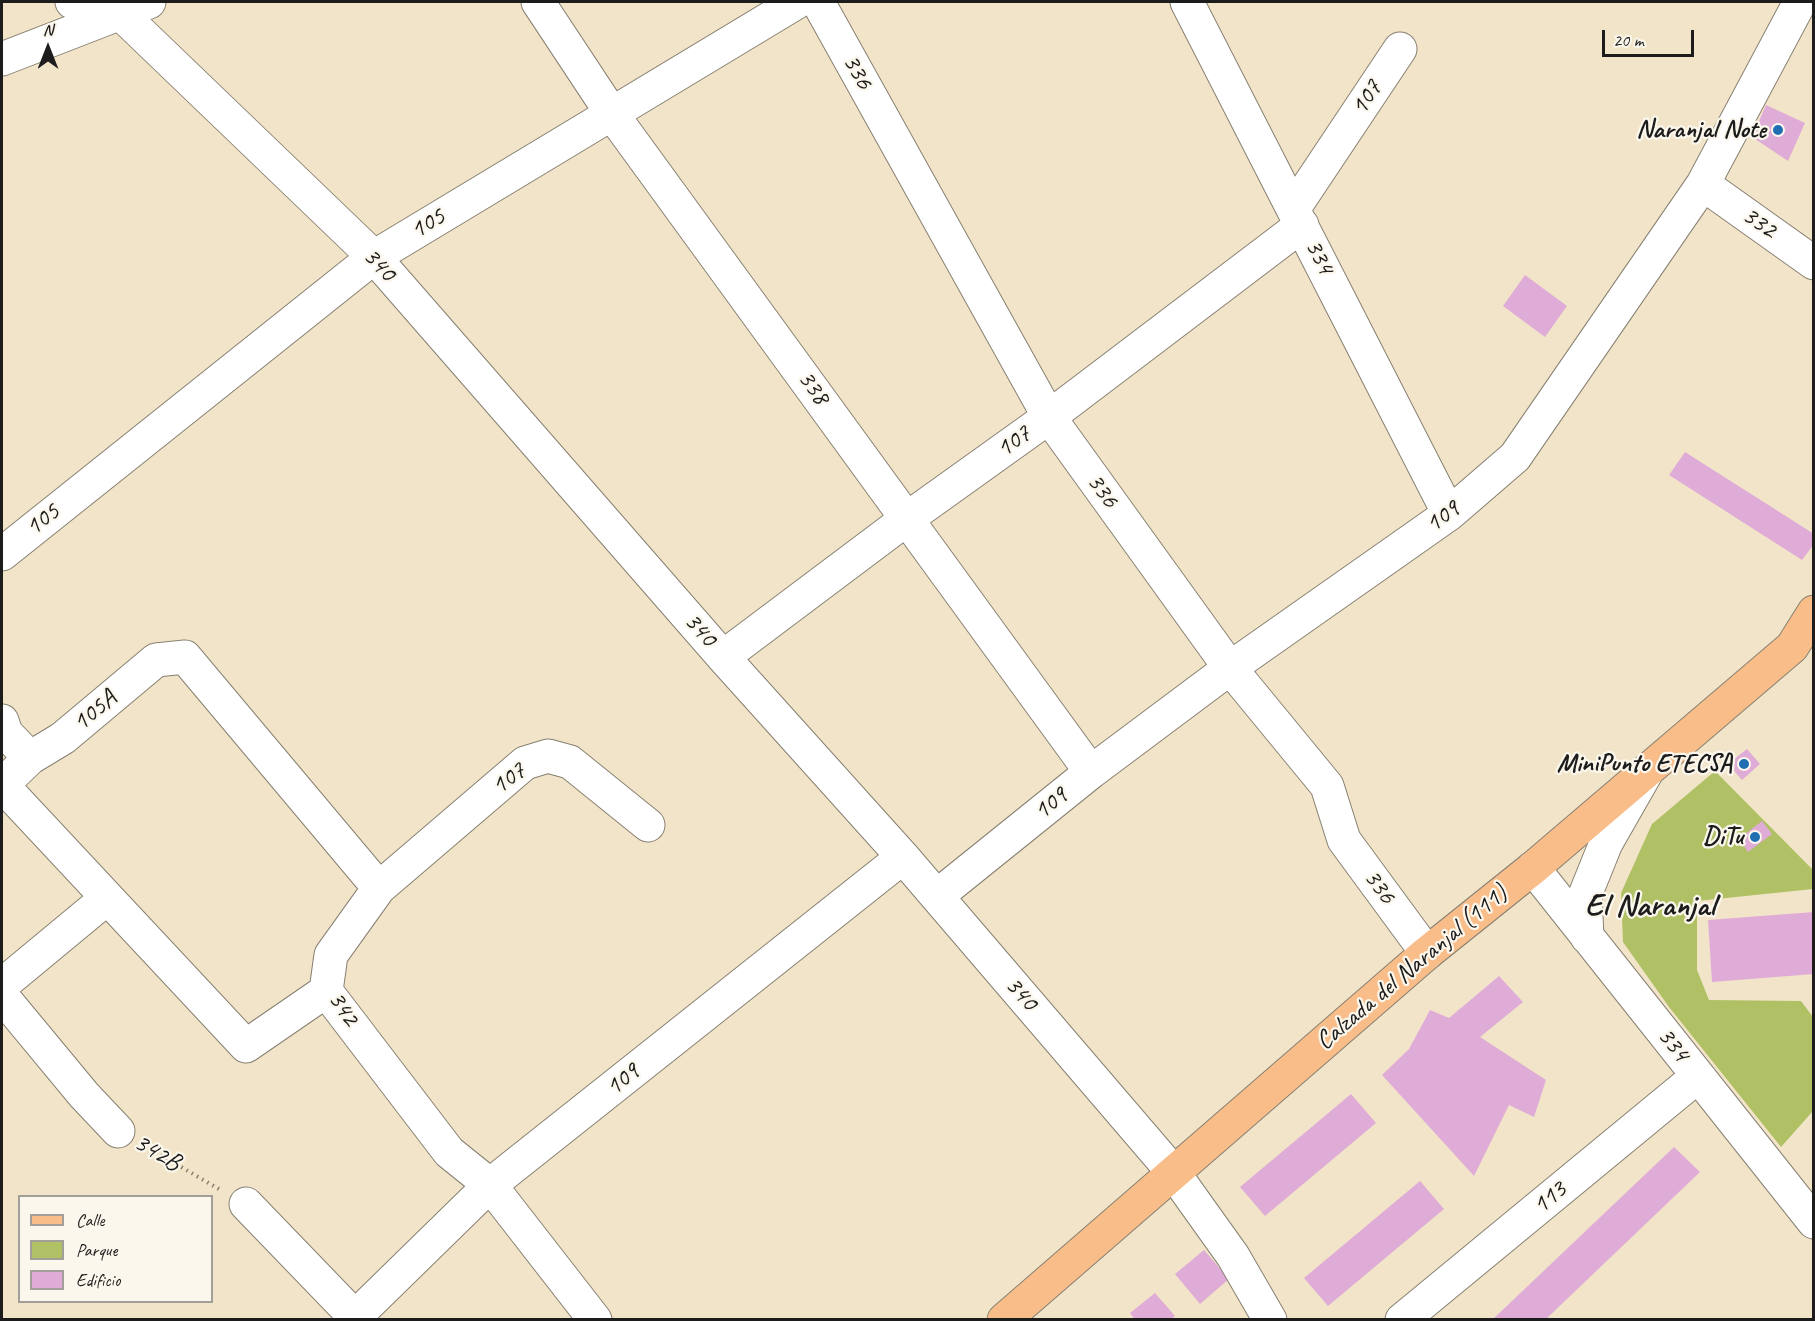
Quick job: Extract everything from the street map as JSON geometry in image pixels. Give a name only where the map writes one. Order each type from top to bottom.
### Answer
[{"type":"main road","name":"Calzada del Naranjal (111)","points":[[1004,1320],[1427,953],[1533,868],[1792,647],[1814,612]]},
{"type":"street","points":[[72,2],[135,7]]},
{"type":"street","name":"338","points":[[538,2],[612,114],[1091,772]]},
{"type":"street","name":"105","points":[[3,550],[374,257],[797,2]]},
{"type":"street","name":"336","points":[[818,2],[1049,417],[1230,668],[1327,786],[1344,840],[1427,953]]},
{"type":"street","name":"334","points":[[1187,2],[1449,514]]},
{"type":"street","name":"109","points":[[937,896],[1091,772],[1230,668],[1449,514],[1515,458],[1703,184],[1798,3]]},
{"type":"street","points":[[2,59],[135,7]]},
{"type":"street","name":"340","points":[[135,7],[374,257],[723,657],[937,896],[1173,1172],[1233,1256],[1270,1320]]},
{"type":"street","name":"107","points":[[723,657],[908,518],[1049,417],[1298,216],[1400,49]]},
{"type":"street","name":"332","points":[[1703,184],[1814,263]]},
{"type":"street","name":"105A","points":[[107,898],[2,785],[30,758],[63,738],[156,660],[185,657],[379,888]]},
{"type":"street","points":[[2,720],[6,733],[30,758]]},
{"type":"street","name":"107","points":[[379,888],[525,763],[548,756],[570,762],[648,825]]},
{"type":"street","points":[[1587,937],[1586,895],[1606,843],[1647,771]]},
{"type":"street","name":"109","points":[[353,1319],[490,1185],[903,857]]},
{"type":"street","name":"334","points":[[1533,868],[1814,1222]]},
{"type":"street","name":"342","points":[[379,888],[331,955],[326,991],[449,1152],[490,1185],[595,1320]]},
{"type":"street","points":[[2,985],[107,898],[246,1046],[326,991]]},
{"type":"street","name":"342B","points":[[2,996],[84,1095],[118,1131]]},
{"type":"street","name":"113","points":[[1402,1320],[1698,1076]]},
{"type":"street","points":[[246,1204],[353,1319]]},
{"type":"path","name":"342B","points":[[118,1131],[246,1204]]},
{"type":"green space","points":[[1715,771],[1813,870],[1813,889],[1697,901],[1697,970],[1709,1000],[1801,1001],[1813,1017],[1813,1111],[1781,1147],[1669,1007],[1623,942],[1621,893],[1652,824]]},
{"type":"building","name":"Naranjal Note","points":[[1766,105],[1805,123],[1788,161],[1752,137]]},
{"type":"building","points":[[1525,275],[1567,306],[1545,337],[1503,306]]},
{"type":"building","points":[[1685,452],[1814,534],[1814,544],[1802,560],[1669,475]]},
{"type":"building","name":"MiniPunto ETECSA","points":[[1747,749],[1760,764],[1742,780],[1728,764]]},
{"type":"building","name":"DiTu","points":[[1762,821],[1772,834],[1748,852],[1739,839]]},
{"type":"building","points":[[1814,912],[1814,974],[1712,982],[1708,920]]},
{"type":"building","points":[[1499,976],[1523,1002],[1480,1037],[1546,1080],[1534,1117],[1509,1105],[1474,1176],[1382,1075],[1409,1049],[1430,1010],[1449,1018]]},
{"type":"building","points":[[1351,1094],[1376,1123],[1265,1216],[1240,1187]]},
{"type":"building","points":[[1674,1147],[1700,1172],[1545,1320],[1492,1320]]},
{"type":"building","points":[[1420,1181],[1444,1209],[1328,1306],[1304,1278]]},
{"type":"building","points":[[1204,1250],[1229,1279],[1200,1304],[1175,1274]]},
{"type":"building","points":[[1155,1293],[1175,1316],[1170,1320],[1135,1320],[1130,1313]]},
{"type":"place","name":"Naranjal Note","points":[[1778,130]]},
{"type":"place","name":"MiniPunto ETECSA","points":[[1744,764]]},
{"type":"place","name":"DiTu","points":[[1755,837]]},
{"type":"district","name":"El Naranjal","points":[[1650,907]]}]
